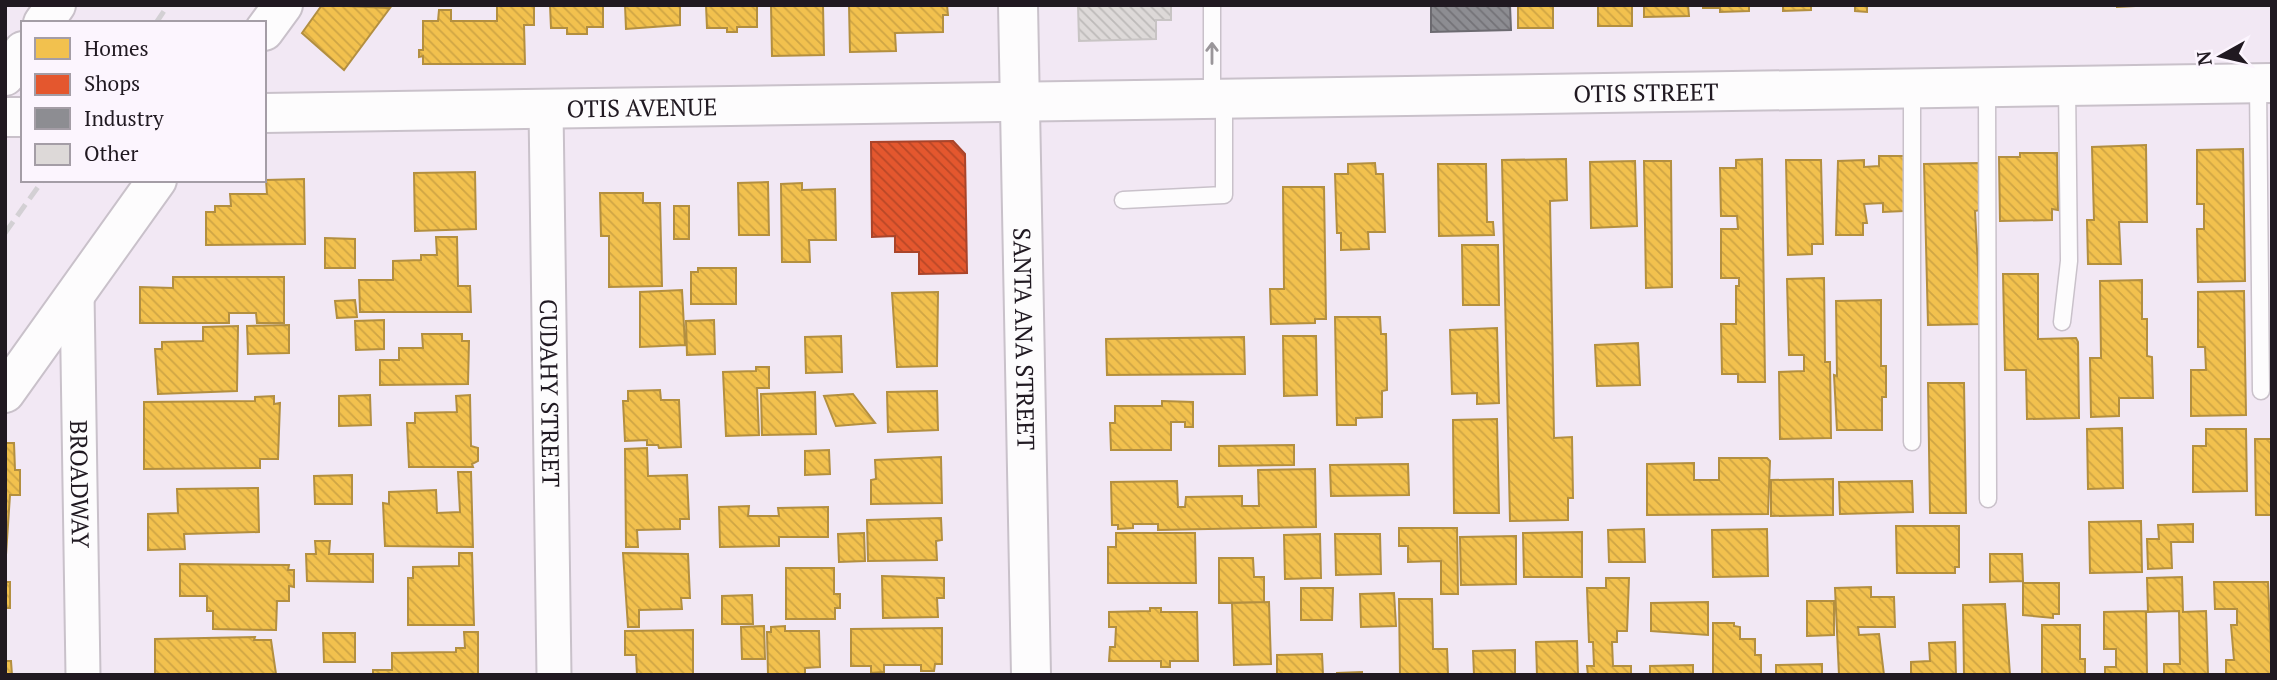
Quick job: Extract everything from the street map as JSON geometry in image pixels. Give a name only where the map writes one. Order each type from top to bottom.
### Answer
[{"type":"street","points":[[44,21],[56,5]]},
{"type":"street","points":[[266,28],[283,5]]},
{"type":"street","name":"SANTA ANA STREET","points":[[1018,5],[1031,675]]},
{"type":"street","points":[[5,76],[21,54]]},
{"type":"street","name":"OTIS STREET","points":[[1019,103],[2265,83]]},
{"type":"street","name":"OTIS AVENUE","points":[[266,113],[1019,103]]},
{"type":"street","name":"CUDAHY STREET","points":[[546,109],[554,675]]},
{"type":"street","points":[[5,393],[156,182]]},
{"type":"street","name":"BROADWAY","points":[[77,293],[83,675]]},
{"type":"lane","points":[[1124,200],[1224,195],[1212,5]]},
{"type":"lane","points":[[2261,391],[2265,83]]},
{"type":"lane","points":[[2062,322],[2069,261],[2067,86]]},
{"type":"lane","points":[[1987,88],[1988,499]]},
{"type":"lane","points":[[1912,89],[1912,442]]},
{"type":"building: Homes","points":[[322,5],[390,8],[344,70],[302,33]]},
{"type":"building: Homes","points":[[497,5],[534,5],[534,25],[524,25],[525,64],[423,64],[423,56],[419,57],[419,50],[423,50],[423,21],[438,21],[439,10],[451,10],[451,21],[497,21]]},
{"type":"building: Homes","points":[[550,5],[603,5],[603,27],[587,27],[587,34],[567,34],[567,28],[551,28]]},
{"type":"building: Homes","points":[[625,5],[680,5],[680,25],[626,29]]},
{"type":"building: Homes","points":[[706,5],[757,5],[757,27],[737,27],[737,32],[727,32],[727,28],[707,28]]},
{"type":"building: Homes","points":[[771,5],[823,5],[824,55],[772,56]]},
{"type":"building: Homes","points":[[849,5],[947,5],[948,15],[943,15],[943,32],[895,33],[896,51],[850,52]]},
{"type":"building: Homes","points":[[1518,5],[1553,5],[1553,28],[1518,28]]},
{"type":"building: Homes","points":[[1598,5],[1632,5],[1632,26],[1598,26]]},
{"type":"building: Homes","points":[[1644,5],[1688,5],[1689,16],[1644,17]]},
{"type":"building: Homes","points":[[1703,5],[1749,5],[1749,11],[1720,12],[1720,8],[1703,8]]},
{"type":"building: Homes","points":[[1767,5],[1811,5],[1811,10],[1783,11],[1783,6]]},
{"type":"building: Homes","points":[[1855,5],[1867,5],[1867,12],[1855,11]]},
{"type":"building: Homes","points":[[2117,5],[2155,5],[2117,7]]},
{"type":"building: Homes","points":[[2146,145],[2147,222],[2119,222],[2121,264],[2088,264],[2087,220],[2094,220],[2092,147]]},
{"type":"building: Homes","points":[[2243,149],[2245,281],[2198,282],[2197,229],[2204,229],[2204,204],[2197,204],[2197,150]]},
{"type":"building: Homes","points":[[2020,153],[2057,153],[2058,210],[2052,209],[2052,220],[2000,221],[1999,157],[2020,157]]},
{"type":"building: Homes","points":[[1879,156],[1904,156],[1904,211],[1883,212],[1883,203],[1864,204],[1867,223],[1863,223],[1863,235],[1836,235],[1838,161],[1864,160],[1864,167],[1879,166]]},
{"type":"building: Homes","points":[[1566,159],[1567,200],[1550,201],[1554,438],[1572,437],[1573,498],[1568,498],[1568,520],[1510,521],[1502,160]]},
{"type":"building: Homes","points":[[1762,159],[1765,382],[1738,382],[1738,374],[1722,374],[1721,324],[1736,324],[1736,286],[1739,286],[1739,278],[1721,278],[1721,229],[1738,229],[1737,216],[1721,216],[1720,168],[1736,168],[1736,160]]},
{"type":"building: Homes","points":[[1786,160],[1821,160],[1823,244],[1812,244],[1812,254],[1788,255]]},
{"type":"building: Homes","points":[[1635,161],[1637,226],[1591,228],[1590,162]]},
{"type":"building: Homes","points":[[1644,161],[1671,161],[1672,287],[1646,288]]},
{"type":"building: Homes","points":[[1375,163],[1376,174],[1383,174],[1385,232],[1368,232],[1369,249],[1341,250],[1341,233],[1337,233],[1335,174],[1348,174],[1348,164]]},
{"type":"building: Homes","points":[[1979,163],[1980,210],[1975,211],[1981,324],[1928,325],[1924,164]]},
{"type":"building: Homes","points":[[1438,164],[1486,164],[1487,222],[1493,222],[1494,235],[1439,236]]},
{"type":"building: Homes","points":[[475,172],[476,229],[415,231],[414,173]]},
{"type":"building: Homes","points":[[304,179],[305,244],[206,245],[206,212],[215,212],[215,206],[231,206],[230,194],[267,194],[266,180]]},
{"type":"building: Homes","points":[[768,182],[769,235],[739,235],[738,183]]},
{"type":"building: Homes","points":[[802,183],[802,190],[835,189],[836,240],[809,240],[810,262],[782,262],[781,184]]},
{"type":"building: Homes","points":[[1283,187],[1324,187],[1326,319],[1315,319],[1315,323],[1271,324],[1270,289],[1284,289]]},
{"type":"building: Homes","points":[[600,193],[643,193],[643,203],[660,203],[662,286],[609,287],[609,236],[601,236]]},
{"type":"building: Homes","points":[[674,206],[689,206],[689,239],[674,239]]},
{"type":"building: Homes","points":[[436,237],[457,237],[458,286],[470,286],[471,312],[360,312],[359,280],[393,280],[393,261],[421,260],[421,255],[437,255]]},
{"type":"building: Homes","points":[[325,238],[355,239],[355,268],[325,268]]},
{"type":"building: Homes","points":[[1462,245],[1498,245],[1499,305],[1463,305]]},
{"type":"building: Homes","points":[[698,268],[736,268],[736,304],[691,304],[691,272],[698,272]]},
{"type":"building: Homes","points":[[2003,274],[2038,274],[2038,339],[2076,338],[2079,418],[2027,419],[2026,370],[2005,370]]},
{"type":"building: Homes","points":[[173,277],[284,277],[284,323],[257,323],[256,313],[229,313],[229,323],[140,323],[140,287],[173,288]]},
{"type":"building: Homes","points":[[1824,278],[1825,362],[1830,362],[1831,438],[1780,439],[1779,372],[1804,371],[1804,355],[1789,355],[1787,279]]},
{"type":"building: Homes","points":[[2142,280],[2142,319],[2147,319],[2147,356],[2152,357],[2153,398],[2119,398],[2119,416],[2091,417],[2090,358],[2101,358],[2100,281]]},
{"type":"building: Homes","points":[[682,290],[685,345],[640,347],[640,292]]},
{"type":"building: Homes","points":[[2244,291],[2246,415],[2191,416],[2191,370],[2206,370],[2205,347],[2198,347],[2198,292]]},
{"type":"building: Homes","points":[[938,292],[937,366],[897,367],[892,293]]},
{"type":"building: Homes","points":[[355,300],[357,317],[337,318],[335,301]]},
{"type":"building: Homes","points":[[1881,300],[1881,366],[1886,366],[1882,430],[1837,430],[1834,375],[1837,376],[1836,301]]},
{"type":"building: Homes","points":[[1335,317],[1380,317],[1381,334],[1386,334],[1387,390],[1382,391],[1382,417],[1356,418],[1356,425],[1337,425]]},
{"type":"building: Homes","points":[[384,320],[384,349],[356,350],[355,321]]},
{"type":"building: Homes","points":[[714,320],[715,354],[687,355],[686,321]]},
{"type":"building: Homes","points":[[289,325],[289,353],[248,354],[247,326]]},
{"type":"building: Homes","points":[[238,326],[237,391],[158,394],[155,349],[162,349],[162,342],[203,341],[203,327]]},
{"type":"building: Homes","points":[[1497,328],[1499,403],[1477,404],[1477,393],[1452,394],[1450,330]]},
{"type":"building: Homes","points":[[422,334],[462,334],[462,341],[469,341],[468,384],[380,385],[380,360],[399,360],[399,348],[423,348]]},
{"type":"building: Homes","points":[[841,336],[842,372],[806,373],[805,337]]},
{"type":"building: Homes","points":[[1283,336],[1316,336],[1317,395],[1284,396]]},
{"type":"building: Homes","points":[[1244,337],[1245,374],[1107,375],[1106,339]]},
{"type":"building: Homes","points":[[1638,343],[1640,385],[1597,386],[1595,345]]},
{"type":"building: Homes","points":[[756,367],[769,367],[769,388],[757,388],[759,435],[726,436],[723,372],[756,371]]},
{"type":"building: Homes","points":[[1928,383],[1964,383],[1966,513],[1930,513]]},
{"type":"building: Homes","points":[[660,390],[661,400],[679,400],[681,447],[659,448],[658,445],[647,445],[647,440],[625,441],[623,401],[628,401],[628,391]]},
{"type":"building: Homes","points":[[937,391],[938,430],[888,432],[887,392]]},
{"type":"building: Homes","points":[[815,392],[816,434],[762,435],[761,394]]},
{"type":"building: Homes","points":[[853,394],[875,423],[836,426],[824,396]]},
{"type":"building: Homes","points":[[370,395],[371,425],[339,426],[339,396]]},
{"type":"building: Homes","points":[[470,395],[471,446],[478,448],[478,461],[472,464],[473,467],[409,467],[407,423],[415,423],[415,413],[457,412],[456,396]]},
{"type":"building: Homes","points":[[274,396],[274,404],[280,403],[278,459],[260,459],[260,468],[144,469],[144,402],[255,401],[255,397]]},
{"type":"building: Homes","points":[[1162,401],[1193,402],[1193,427],[1185,427],[1185,422],[1171,422],[1171,450],[1111,450],[1110,423],[1115,423],[1115,406],[1162,406]]},
{"type":"building: Homes","points":[[1497,419],[1499,513],[1454,513],[1453,420]]},
{"type":"building: Homes","points":[[2122,428],[2123,488],[2088,489],[2087,429]]},
{"type":"building: Homes","points":[[2206,429],[2246,429],[2247,491],[2193,492],[2193,446],[2206,446]]},
{"type":"building: Homes","points":[[2255,439],[2272,439],[2272,515],[2256,515]]},
{"type":"building: Homes","points":[[5,443],[14,443],[15,470],[20,470],[20,495],[10,495],[5,570]]},
{"type":"building: Homes","points":[[1294,445],[1294,465],[1219,466],[1219,446]]},
{"type":"building: Homes","points":[[647,448],[648,476],[687,475],[689,519],[680,519],[680,529],[637,530],[638,547],[626,547],[625,449]]},
{"type":"building: Homes","points":[[829,450],[830,474],[805,475],[805,451]]},
{"type":"building: Homes","points":[[941,457],[942,503],[871,504],[871,480],[876,479],[875,460]]},
{"type":"building: Homes","points":[[1719,458],[1767,458],[1770,461],[1768,514],[1647,515],[1647,464],[1694,463],[1694,480],[1719,480]]},
{"type":"building: Homes","points":[[1408,464],[1409,495],[1331,496],[1330,465]]},
{"type":"building: Homes","points":[[1315,469],[1316,527],[1158,530],[1158,524],[1133,524],[1133,528],[1118,529],[1118,525],[1112,525],[1111,482],[1177,481],[1178,507],[1185,507],[1186,497],[1242,496],[1242,506],[1259,506],[1258,470]]},
{"type":"building: Homes","points":[[458,472],[471,472],[473,547],[385,546],[383,503],[389,504],[389,492],[436,490],[437,513],[460,512]]},
{"type":"building: Homes","points":[[352,475],[352,504],[315,504],[314,476]]},
{"type":"building: Homes","points":[[1833,479],[1833,515],[1771,516],[1771,480]]},
{"type":"building: Homes","points":[[1912,481],[1913,512],[1840,514],[1839,482]]},
{"type":"building: Homes","points":[[258,488],[259,532],[184,534],[185,549],[148,550],[148,514],[178,513],[177,489]]},
{"type":"building: Homes","points":[[749,506],[748,516],[779,516],[778,508],[828,507],[828,537],[779,537],[779,546],[720,547],[719,507]]},
{"type":"building: Homes","points":[[941,518],[942,540],[936,541],[937,560],[868,561],[867,520]]},
{"type":"building: Homes","points":[[2141,521],[2142,572],[2090,573],[2089,522]]},
{"type":"building: Homes","points":[[2193,524],[2193,542],[2171,542],[2172,568],[2148,569],[2147,539],[2159,539],[2158,525]]},
{"type":"building: Homes","points":[[1896,526],[1959,526],[1959,567],[1955,567],[1955,573],[1897,573]]},
{"type":"building: Homes","points":[[1399,528],[1457,528],[1458,594],[1441,594],[1441,561],[1408,562],[1408,546],[1399,546]]},
{"type":"building: Homes","points":[[1644,529],[1645,562],[1609,562],[1608,530]]},
{"type":"building: Homes","points":[[1767,529],[1768,576],[1713,577],[1712,530]]},
{"type":"building: Homes","points":[[1582,532],[1582,577],[1524,577],[1523,533]]},
{"type":"building: Homes","points":[[864,533],[865,561],[839,562],[838,534]]},
{"type":"building: Homes","points":[[1116,533],[1195,533],[1196,583],[1108,583],[1108,547],[1116,547]]},
{"type":"building: Homes","points":[[1320,534],[1321,578],[1285,579],[1284,535]]},
{"type":"building: Homes","points":[[1335,534],[1380,534],[1381,574],[1336,575]]},
{"type":"building: Homes","points":[[1516,536],[1516,584],[1461,585],[1460,537]]},
{"type":"building: Homes","points":[[315,541],[330,541],[329,554],[373,554],[373,582],[307,581],[306,554],[316,554]]},
{"type":"building: Homes","points":[[459,553],[472,553],[474,625],[408,625],[408,578],[413,578],[413,567],[459,566]]},
{"type":"building: Homes","points":[[623,553],[688,554],[690,598],[681,598],[682,609],[639,610],[639,627],[628,627]]},
{"type":"building: Homes","points":[[1990,554],[2022,554],[2023,581],[1990,582]]},
{"type":"building: Homes","points":[[1219,558],[1253,558],[1254,577],[1264,577],[1264,602],[1219,603]]},
{"type":"building: Homes","points":[[180,564],[289,565],[288,570],[294,570],[294,587],[289,586],[289,601],[277,601],[276,630],[213,629],[213,611],[207,611],[207,596],[180,596]]},
{"type":"building: Homes","points":[[786,568],[834,568],[834,594],[840,594],[840,608],[835,608],[835,619],[786,619]]},
{"type":"building: Homes","points":[[882,576],[944,578],[944,598],[937,598],[938,617],[883,618]]},
{"type":"building: Homes","points":[[2182,577],[2183,612],[2206,611],[2208,675],[2164,675],[2164,664],[2180,664],[2179,611],[2148,612],[2147,578]]},
{"type":"building: Homes","points":[[1606,578],[1629,578],[1627,631],[1617,631],[1617,642],[1612,642],[1613,666],[1631,666],[1631,675],[1588,675],[1587,666],[1594,666],[1593,642],[1589,642],[1587,588],[1606,588]]},
{"type":"building: Homes","points":[[5,582],[10,582],[10,608],[6,608],[5,643]]},
{"type":"building: Homes","points":[[2214,582],[2268,582],[2272,675],[2226,675],[2226,660],[2234,660],[2231,625],[2237,625],[2237,609],[2215,609]]},
{"type":"building: Homes","points":[[2023,583],[2059,583],[2059,614],[2053,614],[2053,618],[2023,615]]},
{"type":"building: Homes","points":[[1871,587],[1871,597],[1894,597],[1895,627],[1858,627],[1859,635],[1879,634],[1884,675],[1839,675],[1835,588]]},
{"type":"building: Homes","points":[[1301,588],[1333,588],[1332,620],[1301,620]]},
{"type":"building: Homes","points":[[1394,593],[1396,626],[1361,627],[1360,594]]},
{"type":"building: Homes","points":[[752,595],[753,624],[722,624],[722,596]]},
{"type":"building: Homes","points":[[1399,599],[1432,599],[1433,649],[1447,649],[1448,675],[1400,675]]},
{"type":"building: Homes","points":[[1807,601],[1834,601],[1834,635],[1807,636]]},
{"type":"building: Homes","points":[[1269,602],[1271,664],[1234,665],[1232,603]]},
{"type":"building: Homes","points":[[1708,602],[1708,635],[1651,631],[1651,603]]},
{"type":"building: Homes","points":[[2005,604],[2010,675],[1964,675],[1963,605]]},
{"type":"building: Homes","points":[[1150,608],[1161,608],[1161,612],[1197,612],[1198,661],[1170,661],[1170,667],[1161,667],[1161,661],[1109,661],[1110,647],[1115,647],[1116,627],[1109,627],[1109,612],[1150,611]]},
{"type":"building: Homes","points":[[2146,611],[2147,675],[2105,675],[2105,667],[2116,667],[2116,649],[2104,649],[2104,612]]},
{"type":"building: Homes","points":[[1713,623],[1734,623],[1734,626],[1740,627],[1740,639],[1755,639],[1755,655],[1761,655],[1761,675],[1713,675]]},
{"type":"building: Homes","points":[[2042,625],[2080,625],[2080,659],[2085,659],[2085,675],[2042,675]]},
{"type":"building: Homes","points":[[764,626],[765,659],[742,659],[741,627]]},
{"type":"building: Homes","points":[[785,626],[785,631],[819,631],[820,667],[805,668],[805,675],[768,675],[767,632],[771,632],[771,627]]},
{"type":"building: Homes","points":[[942,628],[942,664],[935,664],[934,671],[921,671],[921,665],[884,665],[884,672],[871,673],[871,666],[851,666],[851,629]]},
{"type":"building: Homes","points":[[693,630],[693,675],[637,675],[636,655],[625,655],[625,631]]},
{"type":"building: Homes","points":[[464,632],[478,632],[478,675],[373,675],[373,670],[392,670],[392,653],[456,652],[456,648],[465,648]]},
{"type":"building: Homes","points":[[323,633],[355,633],[355,662],[324,662]]},
{"type":"building: Homes","points":[[255,637],[254,640],[271,640],[276,674],[283,675],[155,675],[155,639]]},
{"type":"building: Homes","points":[[1577,641],[1578,675],[1537,675],[1536,642]]},
{"type":"building: Homes","points":[[1955,642],[1956,675],[1911,675],[1911,662],[1930,661],[1929,643]]},
{"type":"building: Homes","points":[[1515,650],[1515,675],[1474,675],[1473,651]]},
{"type":"building: Homes","points":[[1322,654],[1323,675],[1277,675],[1277,655]]},
{"type":"building: Homes","points":[[5,661],[11,661],[12,675],[5,675]]},
{"type":"building: Homes","points":[[1822,664],[1822,675],[1776,675],[1776,665]]},
{"type":"building: Homes","points":[[1693,665],[1693,675],[1650,675],[1650,666]]},
{"type":"building: Homes","points":[[1362,672],[1362,675],[1337,675],[1337,673]]},
{"type":"building: Shops","points":[[953,141],[965,154],[967,273],[919,274],[919,252],[895,252],[895,236],[872,237],[871,142]]},
{"type":"building: Industry","points":[[1431,5],[1510,5],[1511,30],[1431,32]]},
{"type":"building: Other","points":[[1078,5],[1171,5],[1171,20],[1156,20],[1156,39],[1079,41]]},
{"type":"railway","points":[[157,21],[168,5]]},
{"type":"railway","points":[[5,233],[42,182]]}]
